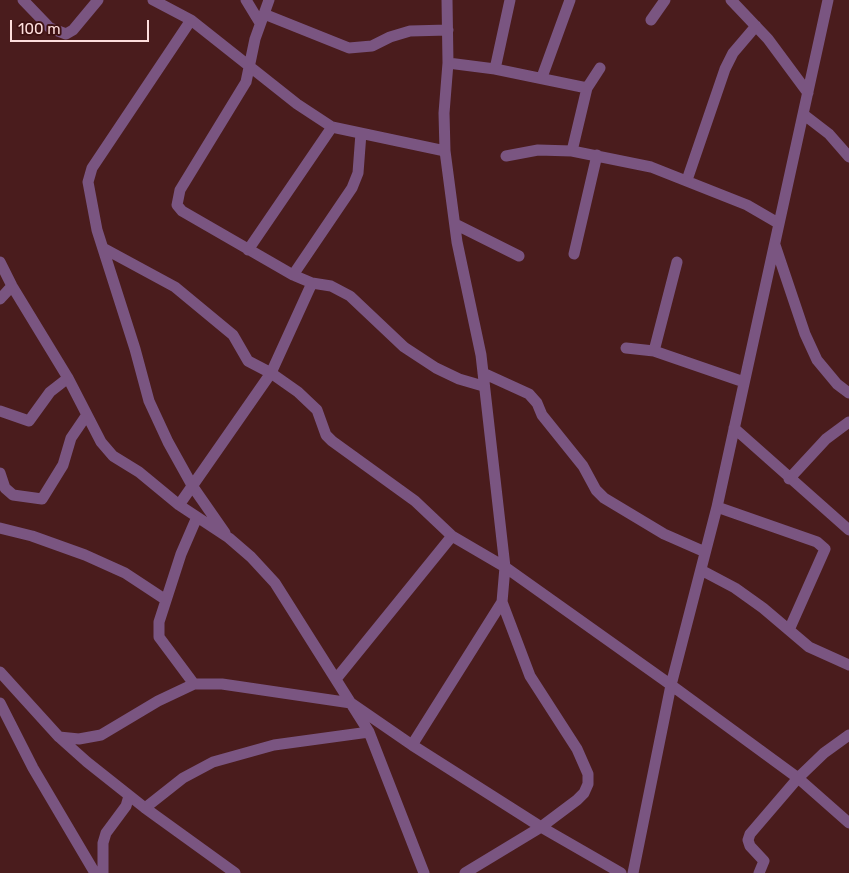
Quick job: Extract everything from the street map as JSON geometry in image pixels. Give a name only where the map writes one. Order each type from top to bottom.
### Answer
[{"type":"street","points":[[23,0],[50,28],[66,34],[73,30],[98,0]]},
{"type":"street","points":[[153,0],[191,20],[297,104],[332,127],[445,151]]},
{"type":"street","points":[[246,0],[262,18],[349,48],[372,46],[410,31],[448,30]]},
{"type":"street","points":[[269,0],[262,18],[246,82],[238,99],[176,198],[177,204],[182,211],[293,274],[312,283],[331,286],[350,296],[404,347],[436,368],[459,379],[484,386]]},
{"type":"street","points":[[447,0],[448,63],[444,114],[445,151],[455,224],[482,355],[505,568],[502,602],[530,676],[577,749],[588,774],[584,793],[541,827],[464,873]]},
{"type":"street","points":[[495,69],[510,0]]},
{"type":"street","points":[[542,77],[570,0]]},
{"type":"street","points":[[651,20],[665,0]]},
{"type":"street","points":[[730,0],[756,26],[808,93]]},
{"type":"street","points":[[634,873],[672,685],[717,507],[828,0]]},
{"type":"street","points":[[191,20],[92,168],[88,182],[97,230],[135,349],[149,401],[192,487],[229,538]]},
{"type":"street","points":[[687,180],[725,69],[733,53],[756,26]]},
{"type":"street","points":[[448,63],[542,77],[587,88]]},
{"type":"street","points":[[572,151],[587,88],[600,68]]},
{"type":"street","points":[[803,114],[830,134],[849,157]]},
{"type":"street","points":[[248,250],[332,127]]},
{"type":"street","points":[[293,274],[352,188],[358,173],[361,133]]},
{"type":"street","points":[[506,156],[538,150],[597,154],[651,168],[687,180],[747,205],[778,223]]},
{"type":"street","points":[[574,254],[597,154]]},
{"type":"street","points":[[455,224],[519,256]]},
{"type":"street","points":[[775,245],[805,334],[817,360],[837,384],[849,393]]},
{"type":"street","points":[[103,248],[175,287],[233,335],[248,361],[271,373],[298,392],[317,410],[326,435],[332,441],[415,501],[452,536],[505,568],[672,685],[798,778],[849,823]]},
{"type":"street","points":[[0,262],[12,286],[68,378],[101,442],[113,456],[139,472],[179,506],[229,538],[251,557],[275,583],[369,732],[424,873]]},
{"type":"street","points":[[654,350],[677,262]]},
{"type":"street","points":[[179,506],[232,426],[271,373],[312,283]]},
{"type":"street","points":[[0,299],[12,286]]},
{"type":"street","points":[[626,348],[654,350],[744,382]]},
{"type":"street","points":[[483,372],[529,394],[537,403],[542,415],[583,466],[596,490],[604,498],[664,534],[705,552]]},
{"type":"street","points":[[0,411],[29,421],[50,392],[68,378]]},
{"type":"street","points":[[0,473],[5,488],[13,495],[42,498],[63,465],[71,438],[86,416]]},
{"type":"street","points":[[789,479],[826,439],[849,422]]},
{"type":"street","points":[[734,428],[789,479],[849,530]]},
{"type":"street","points":[[717,507],[817,542],[825,549],[789,630]]},
{"type":"street","points":[[194,684],[159,637],[159,622],[181,554],[197,517]]},
{"type":"street","points":[[0,528],[32,536],[85,555],[125,573],[166,600]]},
{"type":"street","points":[[336,679],[452,536]]},
{"type":"street","points":[[701,570],[735,588],[809,646],[849,665]]},
{"type":"street","points":[[412,745],[502,602]]},
{"type":"street","points":[[0,672],[59,737],[129,796],[235,873]]},
{"type":"street","points":[[59,737],[79,739],[101,735],[158,701],[194,684],[222,684],[352,703],[412,745],[541,827],[621,873]]},
{"type":"street","points":[[0,703],[33,768],[95,873]]},
{"type":"street","points":[[145,808],[182,778],[213,762],[274,745],[369,732]]},
{"type":"street","points":[[759,873],[764,861],[748,840],[750,834],[798,778],[824,753],[849,735]]},
{"type":"street","points":[[103,873],[102,843],[106,833],[126,806],[129,796]]}]
